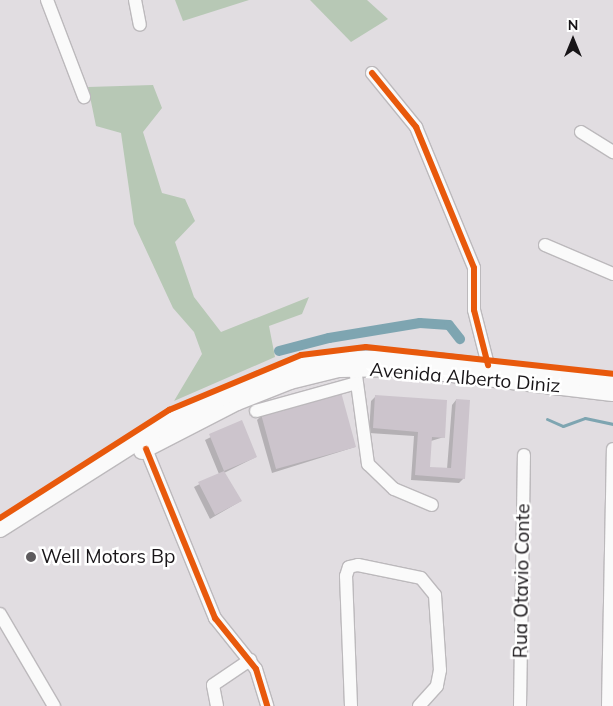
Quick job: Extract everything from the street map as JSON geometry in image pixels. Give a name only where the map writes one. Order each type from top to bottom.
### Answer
[{"type":"main road","name":"Avenida Alberto Diniz","points":[[0,529],[167,423],[292,367],[368,356],[488,365],[613,381]]},
{"type":"main road","name":"Avenida Alberto Diniz","points":[[0,540],[146,448],[192,423],[290,381],[412,369],[613,393]]},
{"type":"street","points":[[47,0],[84,98]]},
{"type":"street","points":[[135,0],[140,25]]},
{"type":"street","name":"Avenida Alberto Diniz","points":[[372,73],[416,127],[474,268],[474,310],[488,365]]},
{"type":"street","points":[[581,132],[613,152]]},
{"type":"street","points":[[545,245],[613,274]]},
{"type":"street","points":[[256,412],[355,376],[368,464],[394,489],[432,505]]},
{"type":"street","points":[[146,448],[215,618],[250,660],[267,706]]},
{"type":"street","points":[[608,706],[612,590],[612,448]]},
{"type":"street","name":"Rua Otavio Conte","points":[[520,706],[524,455]]},
{"type":"street","points":[[350,706],[346,576],[349,567],[358,565],[422,578],[435,595],[440,670],[438,686],[420,706]]},
{"type":"street","points":[[0,614],[54,706]]},
{"type":"street","points":[[217,706],[213,685],[250,660]]},
{"type":"green space","points":[[175,0],[249,0],[183,21]]},
{"type":"green space","points":[[310,0],[367,0],[388,19],[351,42]]},
{"type":"green space","points":[[153,85],[162,108],[143,132],[162,193],[185,199],[195,221],[175,242],[194,297],[221,332],[309,297],[302,314],[269,326],[275,357],[174,401],[202,354],[194,332],[173,308],[134,224],[121,133],[96,126],[88,87]]},
{"type":"building","points":[[341,392],[356,447],[276,469],[261,414]]},
{"type":"building","points":[[375,395],[447,400],[445,438],[432,437],[430,467],[451,468],[456,399],[470,400],[465,479],[415,475],[418,432],[373,428]]},
{"type":"building","points":[[242,420],[257,457],[224,471],[209,434]]},
{"type":"building","points":[[224,471],[242,501],[215,515],[198,482]]},
{"type":"waterway","points":[[279,351],[329,338],[420,323],[449,325],[460,339]]},
{"type":"waterway","points":[[547,419],[563,426],[585,418],[613,424]]},
{"type":"cycle path","points":[[372,73],[416,127],[474,268],[474,310],[488,365]]},
{"type":"cycle path","points":[[0,518],[169,410],[301,355],[366,347],[613,374]]},
{"type":"cycle path","points":[[146,449],[215,618],[256,669],[267,706]]},
{"type":"place","name":"Well Motors Bp","points":[[31,557]]}]
